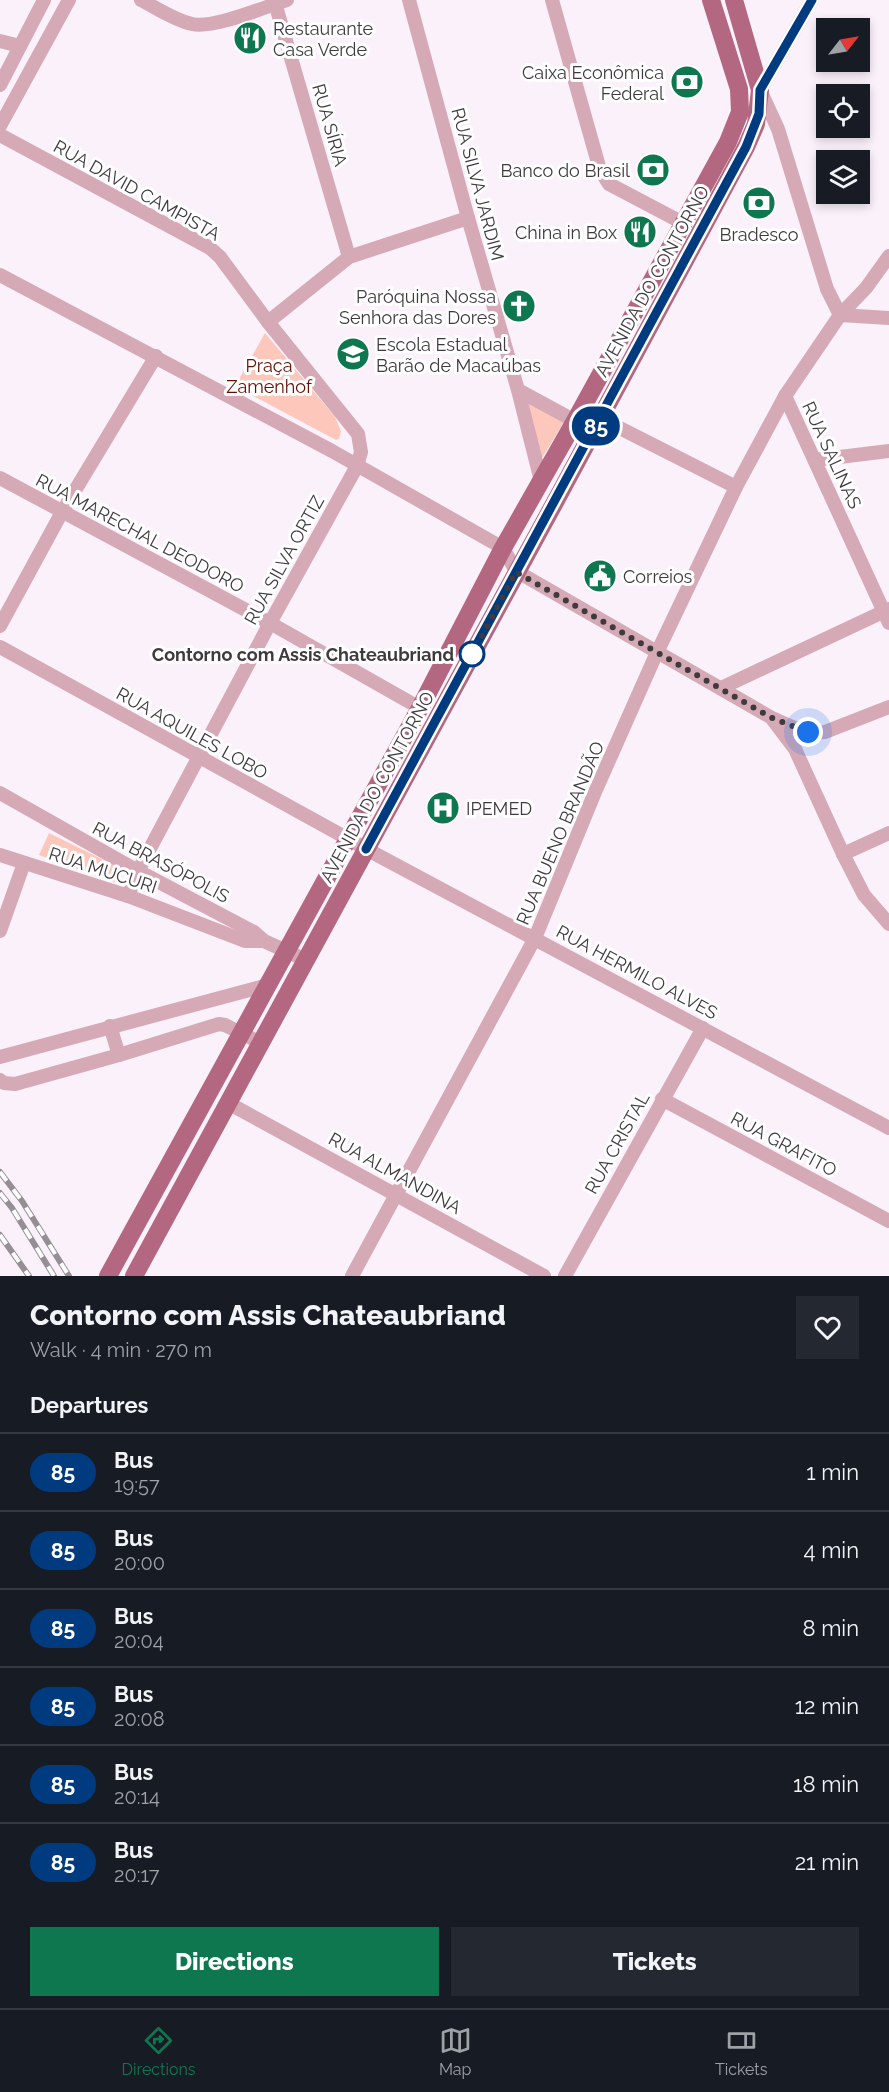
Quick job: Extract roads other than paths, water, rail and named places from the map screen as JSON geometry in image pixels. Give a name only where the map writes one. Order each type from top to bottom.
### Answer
[{"type":"main road","name":"AVENIDA DO CONTORNO","points":[[108,1276],[420,708],[503,548],[575,421],[737,123],[739,89],[711,0]]},
{"type":"main road","name":"AVENIDA DO CONTORNO","points":[[134,1276],[746,147],[759,114],[760,90],[734,0]]},
{"type":"main road","points":[[739,89],[760,90]]},
{"type":"street","points":[[2,82],[44,0]]},
{"type":"street","points":[[0,126],[69,0]]},
{"type":"street","points":[[141,0],[194,25],[209,24],[281,2]]},
{"type":"street","name":"RUA SILVA JARDIM","points":[[409,0],[468,218],[518,390],[541,481]]},
{"type":"street","points":[[552,0],[604,178],[609,184],[683,223]]},
{"type":"street","points":[[812,0],[760,90],[778,129],[827,289],[840,315],[889,318]]},
{"type":"street","name":"RUA SÍRIA","points":[[281,2],[350,257]]},
{"type":"street","points":[[0,41],[20,46]]},
{"type":"street","points":[[0,63],[2,82]]},
{"type":"street","name":"RUA DAVID CAMPISTA","points":[[0,135],[210,248],[220,257],[268,322],[358,434],[361,452],[357,466]]},
{"type":"street","points":[[268,322],[350,257],[468,218]]},
{"type":"street","name":"RUA SALINAS","points":[[889,256],[866,288],[840,315],[785,396],[886,610],[889,623]]},
{"type":"street","points":[[0,275],[156,356],[503,548],[530,547]]},
{"type":"street","points":[[0,626],[62,512],[156,356]]},
{"type":"street","points":[[518,390],[575,421]]},
{"type":"street","name":"RUA BUENO BRANDÃO","points":[[352,1276],[536,938],[595,792],[657,651],[736,487],[785,396]]},
{"type":"street","points":[[600,418],[736,487]]},
{"type":"street","points":[[815,460],[889,451]]},
{"type":"street","name":"RUA SILVA ORTIZ","points":[[128,896],[138,871],[270,623],[357,466]]},
{"type":"street","name":"RUA MARECHAL DEODORO","points":[[0,478],[270,623],[420,708]]},
{"type":"street","points":[[503,548],[516,572],[772,718],[808,732],[825,732]]},
{"type":"street","points":[[721,688],[886,610]]},
{"type":"street","name":"RUA AQUILES LOBO","points":[[0,647],[366,849]]},
{"type":"street","points":[[795,749],[825,732],[889,707]]},
{"type":"street","points":[[772,718],[795,749],[864,895],[889,924]]},
{"type":"street","name":"RUA BRASÓPOLIS","points":[[0,793],[138,871],[254,932],[264,940],[306,960]]},
{"type":"street","points":[[843,854],[889,833]]},
{"type":"street","name":"RUA HERMILO ALVES","points":[[366,849],[889,1128]]},
{"type":"street","name":"RUA MUCURI","points":[[0,855],[128,896],[245,940],[264,940]]},
{"type":"street","points":[[0,931],[24,863]]},
{"type":"street","points":[[0,1057],[268,985]]},
{"type":"street","points":[[207,1001],[207,1028]]},
{"type":"street","points":[[0,1080],[4,1083],[15,1084],[222,1024],[261,1042]]},
{"type":"street","points":[[110,1026],[119,1055]]},
{"type":"street","name":"RUA CRISTAL","points":[[565,1276],[703,1028]]},
{"type":"street","name":"RUA GRAFITO","points":[[662,1099],[889,1221]]},
{"type":"street","name":"RUA ALMANDINA","points":[[228,1103],[544,1276]]},
{"type":"railway","points":[[0,1172],[22,1201],[69,1276]]},
{"type":"railway","points":[[0,1193],[12,1208],[54,1276]]},
{"type":"railway","points":[[0,1235],[29,1276]]},
{"type":"place","name":"Restaurante Casa Verde","points":[[250,38]]},
{"type":"place","name":"Caixa Econômica Federal","points":[[687,82]]},
{"type":"place","name":"Banco do Brasil","points":[[653,170]]},
{"type":"place","name":"Bradesco","points":[[759,203]]},
{"type":"place","name":"China in Box","points":[[640,232]]},
{"type":"place","name":"Paróquina Nossa Senhora das Dores","points":[[519,306]]},
{"type":"place","name":"Escola Estadual Barão de Macaúbas","points":[[353,354]]},
{"type":"place","name":"Correios","points":[[600,576]]},
{"type":"place","name":"Contorno com Assis Chateaubriand","points":[[472,654]]},
{"type":"place","name":"IPEMED","points":[[443,808]]},
{"type":"park label","name":"Praça Zamenhof","points":[[269,376]]}]
